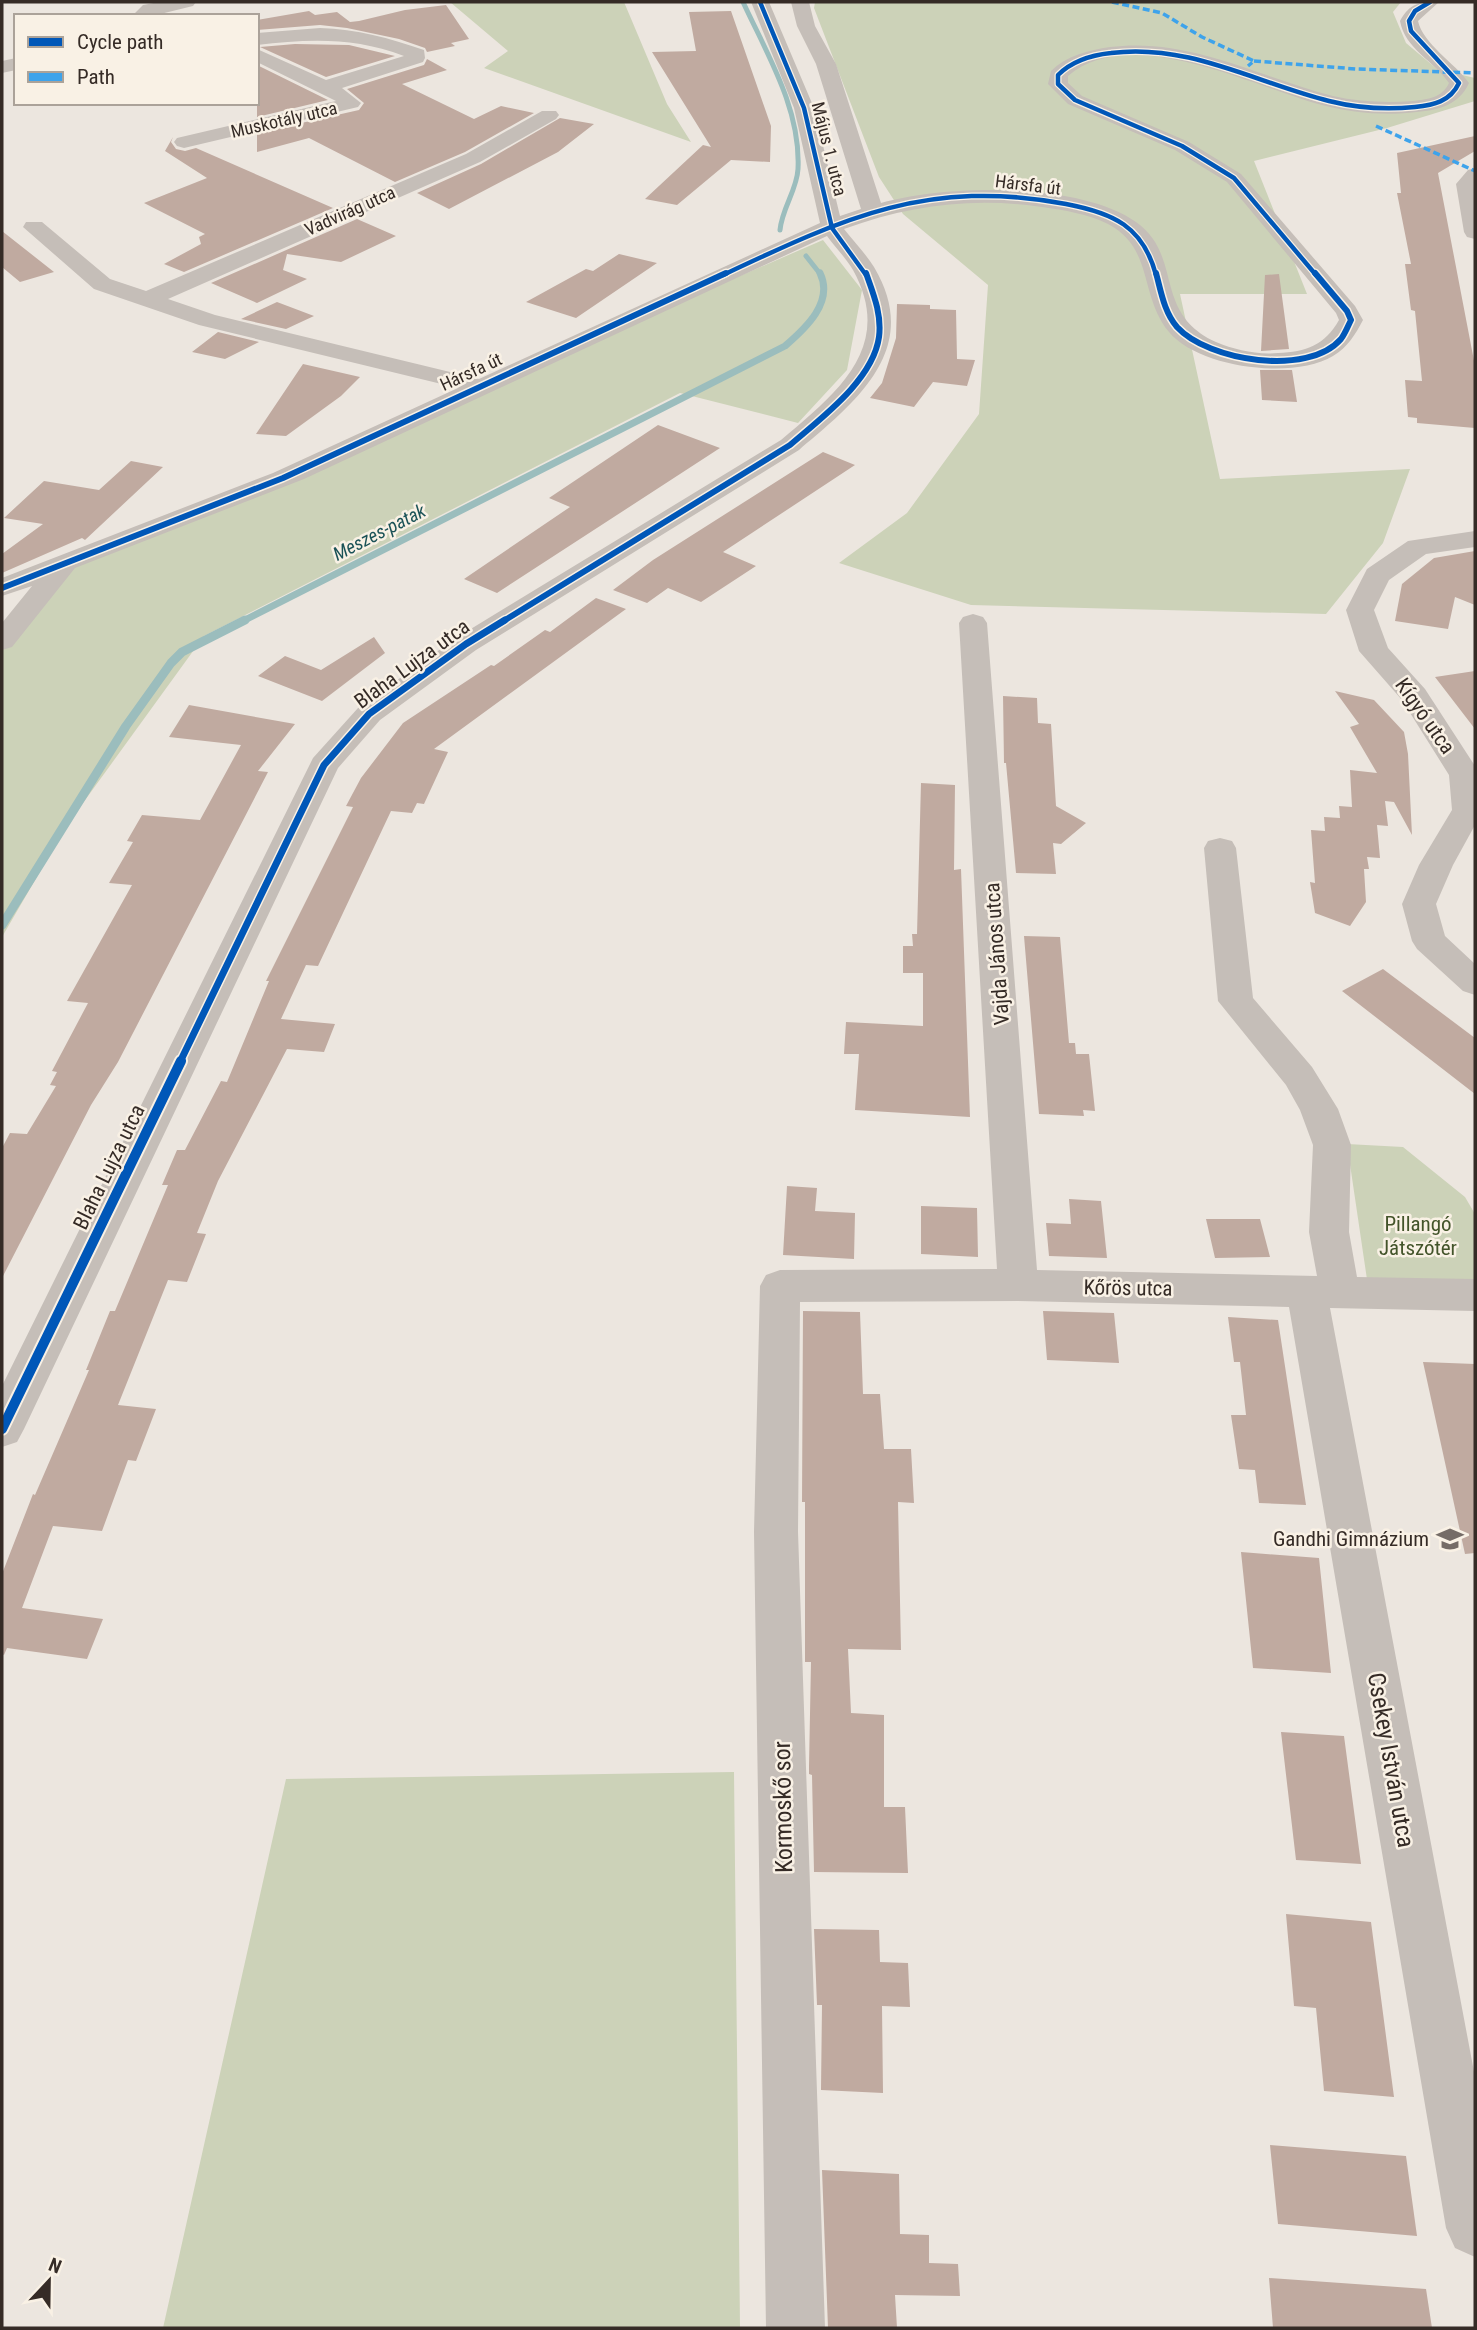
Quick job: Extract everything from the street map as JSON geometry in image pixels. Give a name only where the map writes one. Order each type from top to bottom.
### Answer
[{"type":"street","points":[[143,14],[149,9],[187,2]]},
{"type":"street","name":"Május 1. utca","points":[[760,2],[804,108],[832,228]]},
{"type":"street","points":[[800,2],[806,26],[826,64],[873,211]]},
{"type":"street","name":"Hársfa út","points":[[2,588],[292,474],[479,386],[832,228],[873,211],[909,201],[975,195],[1042,201],[1110,217],[1128,226],[1152,253],[1167,311],[1176,326],[1188,337],[1208,348],[1231,355],[1271,360],[1313,357],[1329,351],[1342,340],[1352,320],[1348,311],[1234,178],[1182,146],[1075,100],[1058,84],[1058,75],[1072,64],[1108,53],[1168,51],[1212,60],[1327,100],[1381,108],[1429,105],[1451,96],[1459,83],[1453,71],[1416,39],[1407,25],[1412,11],[1430,2]]},
{"type":"street","name":"Muskotály utca","points":[[259,38],[341,32],[356,34],[417,54],[416,58],[324,86]]},
{"type":"street","name":"Muskotály utca","points":[[184,142],[351,103],[351,100],[324,86],[259,56]]},
{"type":"street","name":"Vadvirág utca","points":[[148,299],[474,158],[549,115]]},
{"type":"street","points":[[1475,174],[1467,184],[1475,233]]},
{"type":"street","points":[[34,227],[102,284],[208,320],[479,386]]},
{"type":"street","name":"Blaha Lujza utca","points":[[2,1429],[324,765],[369,714],[466,644],[790,445],[829,412],[868,369],[879,337],[877,302],[864,269],[832,228]]},
{"type":"street","name":"Kígyó utca","points":[[1475,539],[1419,547],[1377,575],[1360,610],[1374,651],[1414,695],[1465,775],[1468,810],[1436,865],[1419,904],[1429,941],[1475,983]]},
{"type":"street","points":[[2,641],[67,561]]},
{"type":"street","name":"Vajda János utca","points":[[973,623],[1018,1285]]},
{"type":"street","name":"Csekey István utca","points":[[1220,848],[1236,1001],[1299,1076],[1320,1109],[1332,1144],[1332,1191],[1324,1292],[1475,2228]]},
{"type":"street","name":"Kőrös utca","points":[[780,1286],[1018,1285],[1475,1295]]},
{"type":"street","name":"Kormoskő sor","points":[[780,1286],[777,1546],[795,2328]]},
{"type":"green space","points":[[450,2],[624,2],[667,104],[691,142],[484,68],[508,51]]},
{"type":"green space","points":[[815,2],[1401,2],[1393,12],[1406,43],[1437,69],[1475,78],[1475,101],[1387,128],[1254,161],[1307,294],[1180,294],[1220,479],[1410,469],[1383,543],[1326,614],[971,605],[839,563],[907,513],[979,414],[988,285],[903,214],[879,177],[814,8]]},
{"type":"green space","points":[[823,240],[862,290],[847,370],[798,423],[680,393],[204,636],[67,825],[2,937],[2,651],[79,562]]},
{"type":"green space","name":"Pillangó Játszótér","points":[[1347,1144],[1403,1147],[1465,1197],[1475,1214],[1475,1295],[1369,1293]]},
{"type":"green space","points":[[734,1772],[740,2328],[163,2328],[286,1779]]},
{"type":"building","points":[[446,5],[469,39],[451,43],[455,46],[427,52],[425,48],[399,39],[347,28],[320,25],[259,30],[259,20],[309,11],[315,15],[337,12],[350,22],[405,10]]},
{"type":"building","points":[[731,11],[771,126],[770,162],[731,160],[677,205],[645,199],[703,145],[711,147],[652,52],[696,51],[689,12]]},
{"type":"building","points":[[295,44],[349,45],[395,56],[326,77],[260,47]]},
{"type":"building","points":[[427,59],[447,70],[402,84],[474,119],[501,106],[534,113],[465,152],[395,182],[309,138],[257,152],[257,133],[359,110],[364,103],[347,89],[424,65]]},
{"type":"building","points":[[259,66],[328,100],[257,117]]},
{"type":"building","points":[[560,118],[594,124],[558,152],[449,209],[417,193],[481,164]]},
{"type":"building","points":[[1475,136],[1475,151],[1438,173],[1475,366],[1475,428],[1417,423],[1417,418],[1408,417],[1405,380],[1422,381],[1415,311],[1411,310],[1405,264],[1411,264],[1397,193],[1401,193],[1397,153]]},
{"type":"building","points":[[173,137],[171,142],[176,149],[185,151],[196,148],[333,208],[184,272],[164,264],[201,244],[199,237],[205,234],[144,203],[207,178],[165,151]]},
{"type":"building","points":[[357,219],[396,236],[341,262],[287,254],[283,270],[307,279],[257,303],[211,283]]},
{"type":"building","points":[[2,231],[54,272],[20,282],[2,267]]},
{"type":"building","points":[[619,254],[657,263],[576,318],[526,302],[586,269],[593,271]]},
{"type":"building","points":[[1279,274],[1289,349],[1261,351],[1265,275]]},
{"type":"building","points":[[277,302],[314,316],[286,329],[241,319]]},
{"type":"building","points":[[897,304],[930,305],[930,309],[956,310],[957,359],[975,360],[967,386],[933,382],[914,407],[870,398],[882,383],[896,338]]},
{"type":"building","points":[[218,332],[259,342],[225,359],[192,352]]},
{"type":"building","points":[[303,364],[360,377],[341,396],[286,436],[256,434]]},
{"type":"building","points":[[1260,370],[1292,370],[1297,402],[1262,400]]},
{"type":"building","points":[[658,425],[720,448],[497,593],[464,579],[570,507],[549,498]]},
{"type":"building","points":[[823,452],[855,465],[723,552],[756,566],[701,602],[668,588],[647,603],[613,590],[653,560]]},
{"type":"building","points":[[131,461],[163,467],[85,540],[82,538],[2,573],[2,554],[43,524],[4,518],[44,481],[99,490]]},
{"type":"building","points":[[1475,551],[1475,605],[1455,597],[1448,629],[1395,621],[1402,584],[1434,558]]},
{"type":"building","points":[[596,598],[626,609],[434,749],[448,752],[424,804],[417,803],[412,813],[391,811],[318,966],[306,965],[281,1019],[335,1024],[324,1052],[287,1049],[218,1181],[197,1233],[206,1234],[187,1282],[168,1280],[118,1405],[156,1409],[136,1461],[128,1460],[102,1531],[53,1526],[22,1608],[103,1619],[87,1659],[7,1648],[4,1655],[2,1654],[2,1574],[33,1494],[35,1495],[89,1370],[86,1370],[110,1311],[115,1311],[168,1185],[162,1185],[177,1150],[185,1150],[221,1081],[227,1082],[269,981],[266,981],[353,807],[346,806],[361,778],[403,723],[491,665],[494,666],[545,630],[550,632]]},
{"type":"building","points":[[374,637],[385,653],[322,701],[258,676],[285,656],[321,670]]},
{"type":"building","points":[[1475,671],[1475,729],[1435,677]]},
{"type":"building","points":[[1335,691],[1374,700],[1404,732],[1408,754],[1412,835],[1394,802],[1385,801],[1388,826],[1377,825],[1380,858],[1367,857],[1369,869],[1364,869],[1366,902],[1350,926],[1315,913],[1310,882],[1315,883],[1311,830],[1325,831],[1324,817],[1340,818],[1339,806],[1352,807],[1350,770],[1377,773],[1350,727],[1359,724]]},
{"type":"building","points":[[1003,696],[1037,698],[1038,723],[1051,724],[1056,806],[1086,823],[1061,844],[1053,843],[1056,874],[1016,873],[1004,763]]},
{"type":"building","points":[[189,705],[295,724],[258,771],[268,772],[118,1062],[91,1105],[2,1278],[2,1148],[10,1133],[27,1134],[56,1086],[50,1085],[57,1072],[52,1071],[88,1003],[67,1001],[132,885],[109,883],[133,842],[127,841],[142,815],[200,820],[241,745],[169,737]]},
{"type":"building","points":[[921,783],[955,785],[954,870],[961,869],[970,1117],[855,1110],[859,1054],[844,1054],[846,1022],[923,1026],[923,973],[903,973],[903,946],[913,946],[912,934],[917,934]]},
{"type":"building","points":[[1024,936],[1060,937],[1069,1043],[1075,1043],[1076,1054],[1089,1054],[1095,1111],[1083,1110],[1084,1116],[1039,1114]]},
{"type":"building","points":[[1383,969],[1475,1038],[1475,1094],[1342,991]]},
{"type":"building","points":[[787,1186],[817,1188],[815,1211],[855,1213],[854,1259],[783,1255]]},
{"type":"building","points":[[1069,1199],[1101,1201],[1107,1258],[1049,1256],[1046,1223],[1071,1224]]},
{"type":"building","points":[[921,1206],[977,1208],[978,1257],[921,1254]]},
{"type":"building","points":[[1206,1219],[1260,1219],[1270,1257],[1215,1258]]},
{"type":"building","points":[[803,1311],[860,1312],[863,1394],[880,1394],[884,1449],[911,1449],[914,1503],[898,1502],[901,1650],[848,1649],[851,1713],[884,1715],[884,1807],[905,1807],[908,1873],[814,1872],[812,1775],[809,1774],[811,1662],[805,1662]]},
{"type":"building","points":[[1043,1311],[1114,1313],[1119,1363],[1047,1360]]},
{"type":"building","points":[[1228,1317],[1278,1320],[1306,1505],[1259,1503],[1255,1470],[1239,1469],[1231,1415],[1246,1415],[1240,1362],[1234,1362]]},
{"type":"building","points":[[1423,1362],[1475,1364],[1475,1553],[1465,1554]]},
{"type":"building","points":[[1241,1552],[1319,1558],[1331,1673],[1253,1668]]},
{"type":"building","points":[[1281,1732],[1344,1736],[1361,1864],[1296,1860]]},
{"type":"building","points":[[1286,1914],[1371,1922],[1394,2097],[1324,2091],[1316,2008],[1294,2006]]},
{"type":"building","points":[[814,1929],[879,1930],[880,1962],[908,1963],[910,2007],[882,2006],[883,2093],[821,2090],[822,2005],[817,2005]]},
{"type":"building","points":[[1270,2145],[1406,2156],[1417,2236],[1278,2224]]},
{"type":"building","points":[[822,2170],[899,2174],[900,2234],[929,2235],[929,2263],[958,2264],[960,2296],[895,2295],[897,2328],[828,2328]]},
{"type":"building","points":[[1269,2278],[1426,2289],[1432,2328],[1273,2328]]},
{"type":"waterway","name":"Meszes-patak","points":[[743,2],[781,82],[794,125],[797,177],[780,230]]},
{"type":"waterway","name":"Meszes-patak","points":[[806,256],[820,274]]},
{"type":"waterway","name":"Meszes-patak","points":[[241,622],[785,346],[809,323],[821,304],[823,284],[820,274]]},
{"type":"waterway","name":"Meszes-patak","points":[[2,925],[126,726],[171,663],[182,652],[245,620]]},
{"type":"marked path","points":[[1112,2],[1162,13],[1202,37],[1254,61],[1248,66]]},
{"type":"marked path","points":[[1254,61],[1356,69],[1475,73]]},
{"type":"marked path","points":[[1376,126],[1475,171]]},
{"type":"cycle path","points":[[2,1429],[324,765],[369,714],[466,644],[790,445],[829,412],[868,369],[879,337],[877,302],[864,269],[832,228],[804,108],[760,2]]},
{"type":"cycle path","points":[[2,588],[283,478],[825,229],[859,216],[929,199],[965,195],[1027,198],[1095,211],[1114,218],[1140,237],[1148,249],[1170,316],[1178,328],[1195,341],[1243,358],[1271,361],[1298,359],[1322,352],[1340,339],[1351,320],[1347,311],[1234,178],[1182,146],[1075,100],[1058,84],[1058,75],[1072,64],[1100,54],[1130,50],[1159,51],[1215,63],[1338,103],[1385,108],[1427,105],[1449,97],[1459,83],[1411,31],[1409,21],[1415,11],[1430,2]]},
{"type":"place","name":"Gandhi Gimnázium","points":[[1450,1539]]}]
